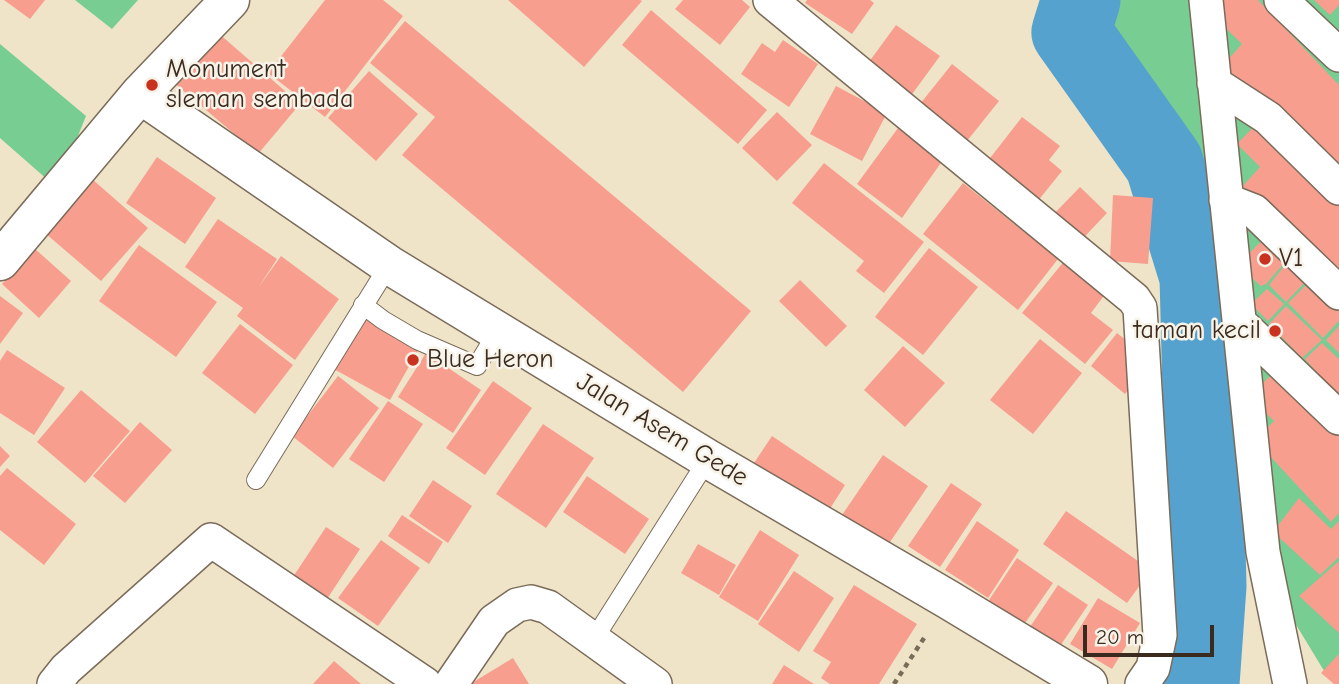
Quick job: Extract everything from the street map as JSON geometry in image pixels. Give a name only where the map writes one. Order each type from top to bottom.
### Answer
[{"type":"street","points":[[0,261],[140,94],[230,0]]},
{"type":"street","points":[[770,0],[1134,299],[1140,307],[1160,635],[1153,668],[1142,684]]},
{"type":"street","points":[[1206,0],[1263,552],[1290,684]]},
{"type":"street","points":[[1281,0],[1339,55]]},
{"type":"street","points":[[1214,82],[1268,118],[1339,188]]},
{"type":"street","name":"Jalan Asem Gede","points":[[140,94],[389,265],[708,459],[1087,684]]},
{"type":"street","points":[[1226,200],[1254,211],[1339,293]]},
{"type":"street","points":[[1239,322],[1339,418]]},
{"type":"street","points":[[54,684],[66,669],[211,540],[425,684]]},
{"type":"street","points":[[451,684],[494,621],[506,610],[523,603],[539,603],[548,607],[655,684]]},
{"type":"lane","points":[[256,480],[389,265]]},
{"type":"lane","points":[[363,305],[417,340],[477,366],[498,331]]},
{"type":"lane","points":[[594,639],[708,459]]},
{"type":"path","points":[[894,684],[949,600]]},
{"type":"green space","points":[[75,0],[138,0],[112,29]]},
{"type":"green space","name":"taman kecil","points":[[1081,0],[1339,0],[1339,684],[1329,679],[1295,623],[1220,385],[1202,277],[1166,162],[1071,32]]},
{"type":"green space","points":[[0,44],[86,116],[57,188],[0,138]]},
{"type":"building","points":[[4,0],[45,0],[30,19]]},
{"type":"building","points":[[325,0],[383,0],[403,16],[325,117],[268,73]]},
{"type":"building","points":[[508,0],[640,0],[642,1],[584,67]]},
{"type":"building","points":[[683,0],[742,0],[750,7],[720,45],[675,9]]},
{"type":"building","points":[[807,0],[870,0],[874,3],[852,34],[805,3]]},
{"type":"building","points":[[1222,0],[1258,0],[1339,85],[1339,182],[1221,67],[1242,44],[1210,13]]},
{"type":"building","points":[[1314,0],[1339,0],[1339,5],[1330,15]]},
{"type":"building","points":[[651,10],[767,110],[738,144],[622,45]]},
{"type":"building","points":[[405,21],[751,311],[683,392],[402,155],[435,117],[370,63]]},
{"type":"building","points":[[896,25],[940,56],[910,97],[866,66]]},
{"type":"building","points":[[217,32],[300,104],[258,154],[173,82]]},
{"type":"building","points":[[783,40],[818,64],[789,107],[741,74],[762,43],[775,52]]},
{"type":"building","points":[[952,64],[999,101],[963,146],[916,109]]},
{"type":"building","points":[[369,71],[418,114],[376,161],[328,118]]},
{"type":"building","points":[[836,86],[887,113],[862,161],[810,134]]},
{"type":"building","points":[[777,112],[812,145],[777,181],[742,148]]},
{"type":"building","points":[[1022,117],[1060,146],[1049,160],[1062,171],[1037,202],[987,162]]},
{"type":"building","points":[[1261,119],[1339,194],[1339,284],[1240,189],[1260,167],[1237,144]]},
{"type":"building","points":[[898,128],[943,160],[902,218],[857,184]]},
{"type":"building","points":[[157,157],[216,198],[185,244],[126,203]]},
{"type":"building","points":[[824,163],[924,242],[884,293],[856,271],[864,261],[792,203]]},
{"type":"building","points":[[92,179],[148,228],[101,281],[45,233]]},
{"type":"building","points":[[963,183],[1058,259],[1018,310],[923,234]]},
{"type":"building","points":[[1080,187],[1107,213],[1073,249],[1046,222]]},
{"type":"building","points":[[1113,195],[1153,198],[1148,264],[1110,261]]},
{"type":"building","points":[[218,219],[277,259],[258,288],[281,256],[339,299],[295,360],[237,316],[243,308],[185,267]]},
{"type":"building","name":"V1","points":[[1271,231],[1292,254],[1266,284],[1261,286],[1238,265]]},
{"type":"building","points":[[139,245],[217,302],[176,357],[99,301]]},
{"type":"building","points":[[34,248],[71,281],[39,318],[2,284]]},
{"type":"building","points":[[929,248],[978,287],[923,355],[875,317]]},
{"type":"building","points":[[1292,256],[1313,274],[1286,302],[1269,285]]},
{"type":"building","points":[[1065,260],[1106,293],[1091,313],[1113,330],[1085,364],[1022,313]]},
{"type":"building","points":[[1316,275],[1339,297],[1339,321],[1323,338],[1288,303]]},
{"type":"building","points":[[800,280],[847,326],[826,347],[779,301]]},
{"type":"building","points":[[1267,289],[1284,304],[1268,321],[1251,304]]},
{"type":"building","points":[[0,296],[23,313],[0,344]]},
{"type":"building","points":[[1286,306],[1322,340],[1302,358],[1269,324]]},
{"type":"building","points":[[361,317],[420,347],[390,400],[332,368]]},
{"type":"building","points":[[240,324],[293,365],[255,414],[202,373]]},
{"type":"building","points":[[1339,326],[1339,353],[1326,340]]},
{"type":"building","points":[[1117,333],[1142,353],[1142,374],[1125,394],[1091,366]]},
{"type":"building","points":[[1040,339],[1082,373],[1033,434],[990,400]]},
{"type":"building","points":[[1322,343],[1339,359],[1337,395],[1305,359]]},
{"type":"building","points":[[903,346],[945,383],[905,427],[864,390]]},
{"type":"building","points":[[7,350],[65,388],[34,435],[0,413],[0,361]]},
{"type":"building","points":[[426,353],[481,390],[453,433],[398,397]]},
{"type":"building","points":[[1281,365],[1339,427],[1339,513],[1331,522],[1255,440],[1274,421],[1249,397]]},
{"type":"building","points":[[338,376],[379,408],[333,468],[292,436]]},
{"type":"building","points":[[493,381],[532,408],[485,475],[446,448]]},
{"type":"building","points":[[81,390],[130,431],[85,483],[37,442]]},
{"type":"building","points":[[388,401],[423,424],[384,482],[349,459]]},
{"type":"building","points":[[140,422],[172,450],[125,503],[93,476]]},
{"type":"building","points":[[543,424],[594,458],[546,528],[496,494]]},
{"type":"building","points":[[772,436],[845,485],[824,518],[750,469]]},
{"type":"building","points":[[0,446],[10,456],[0,467]]},
{"type":"building","points":[[883,455],[928,486],[888,545],[842,515]]},
{"type":"building","points":[[7,468],[76,524],[44,565],[0,530],[0,476]]},
{"type":"building","points":[[587,476],[649,519],[625,554],[563,512]]},
{"type":"building","points":[[433,480],[472,506],[448,543],[409,516]]},
{"type":"building","points":[[951,483],[982,504],[940,567],[908,546]]},
{"type":"building","points":[[1299,498],[1331,529],[1339,521],[1339,557],[1320,575],[1273,532]]},
{"type":"building","points":[[1066,511],[1151,570],[1127,603],[1043,544]]},
{"type":"building","points":[[402,515],[443,542],[429,564],[388,536]]},
{"type":"building","points":[[977,521],[1019,550],[988,598],[945,570]]},
{"type":"building","points":[[326,527],[360,549],[325,602],[291,580]]},
{"type":"building","points":[[760,530],[799,555],[758,621],[719,597]]},
{"type":"building","points":[[381,540],[420,568],[378,626],[338,598]]},
{"type":"building","points":[[698,544],[736,565],[719,595],[681,573]]},
{"type":"building","points":[[1017,558],[1053,583],[1016,636],[981,612]]},
{"type":"building","points":[[1339,561],[1339,633],[1299,596]]},
{"type":"building","points":[[794,571],[834,598],[799,652],[758,624]]},
{"type":"building","points":[[854,585],[917,624],[879,684],[830,684],[821,678],[831,662],[813,651]]},
{"type":"building","points":[[1058,585],[1088,605],[1058,649],[1028,630]]},
{"type":"building","points":[[1098,598],[1140,623],[1112,669],[1070,644]]},
{"type":"building","points":[[1339,654],[1339,684],[1334,684],[1321,673]]},
{"type":"building","points":[[513,658],[529,684],[470,684]]},
{"type":"building","points":[[334,661],[361,684],[313,684]]},
{"type":"building","points":[[784,665],[814,684],[772,684]]},
{"type":"waterway","points":[[1081,0],[1071,32],[1164,163],[1199,277],[1207,586],[1200,684]]},
{"type":"place","name":"Monument sleman sembada","points":[[152,85]]},
{"type":"place","name":"V1","points":[[1265,259]]},
{"type":"place","name":"taman kecil","points":[[1275,331]]},
{"type":"place","name":"Blue Heron","points":[[413,360]]}]
